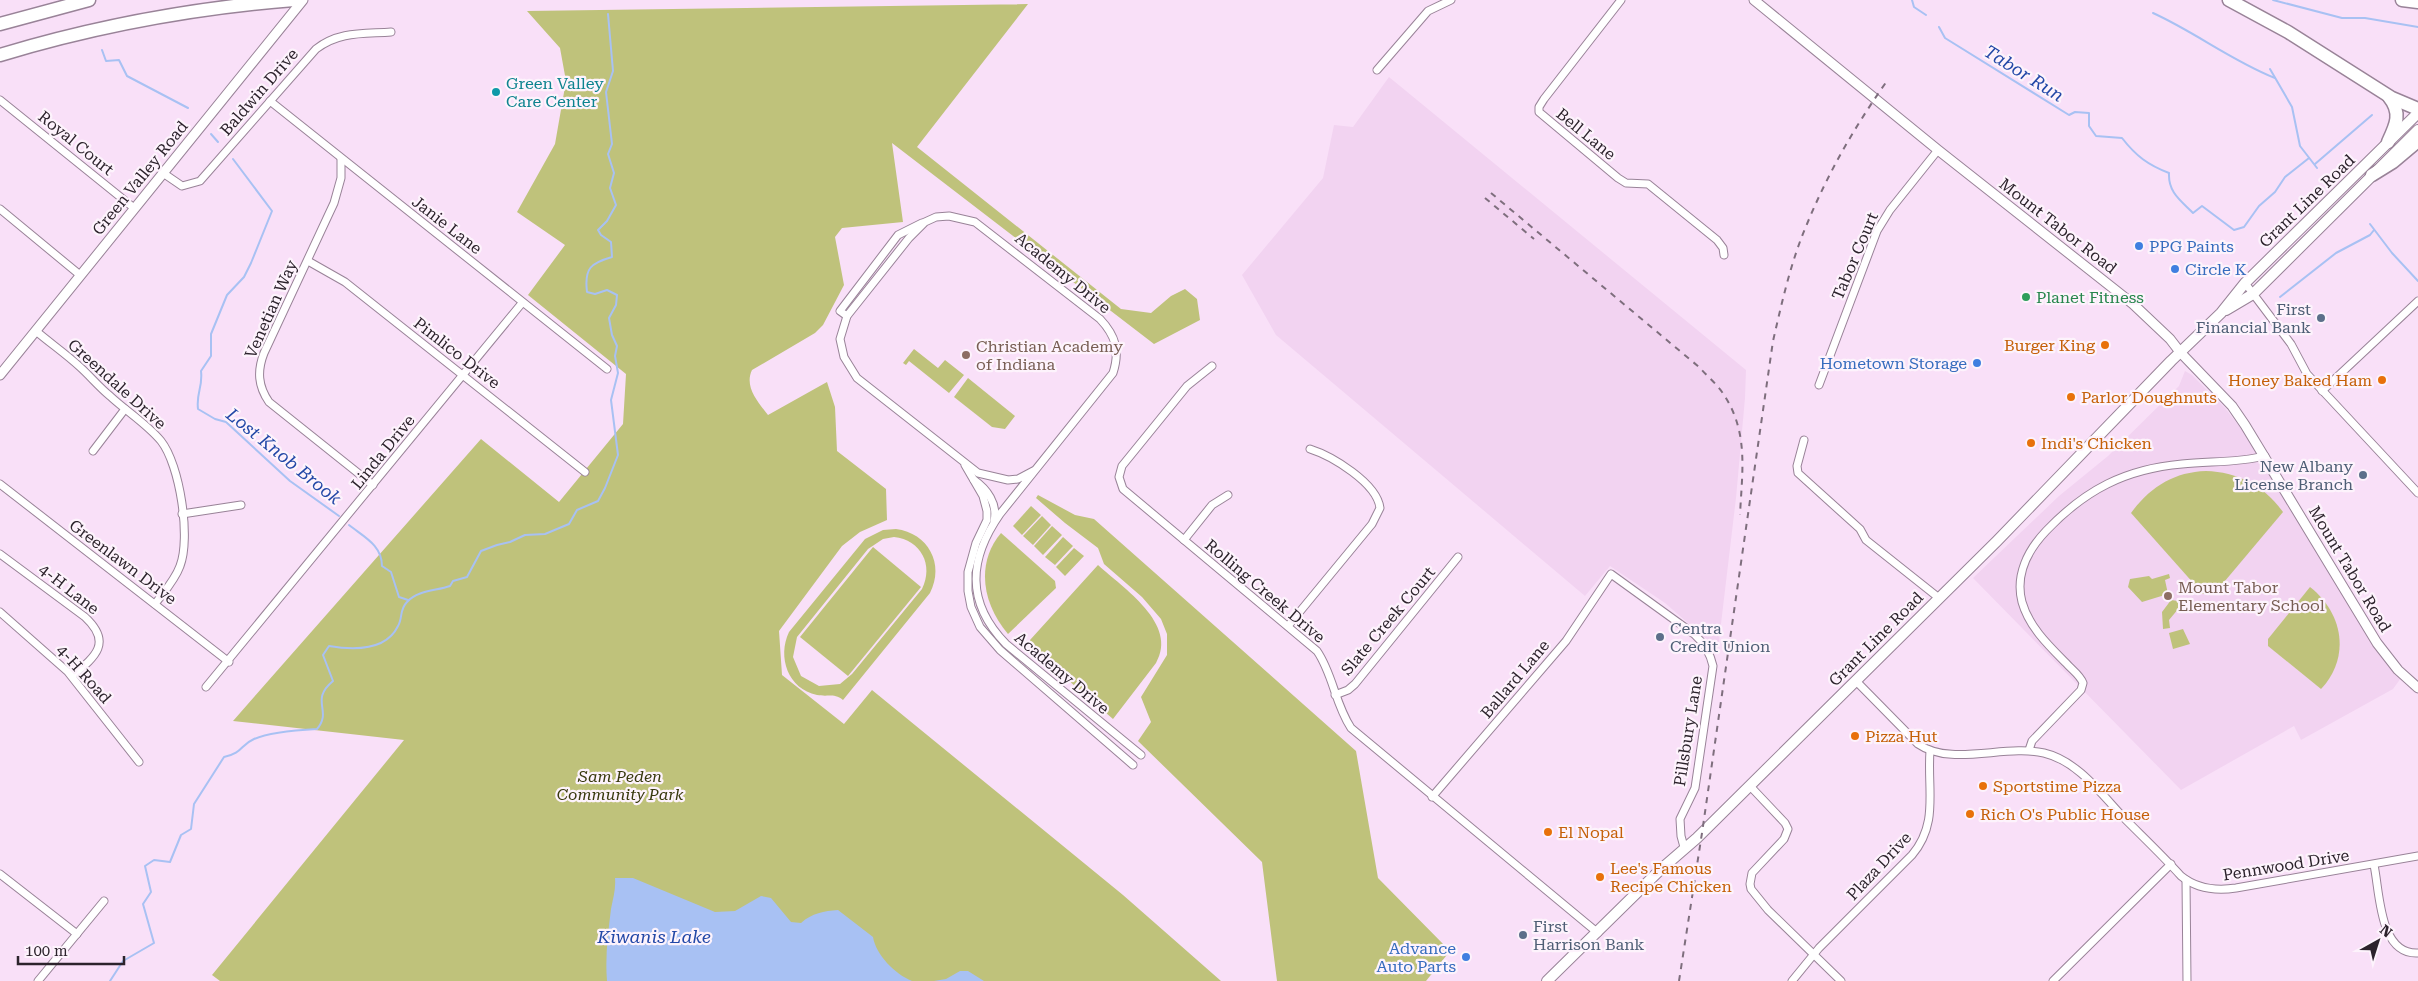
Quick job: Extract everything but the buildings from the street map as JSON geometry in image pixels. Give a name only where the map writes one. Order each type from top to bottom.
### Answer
[{"type":"highway","points":[[0,24],[89,0]]},
{"type":"highway","points":[[0,55],[78,34],[159,16],[241,4],[294,0]]},
{"type":"highway","points":[[2229,0],[2280,28],[2381,91],[2410,107],[2418,109]]},
{"type":"highway","points":[[2402,0],[2418,2]]},
{"type":"highway","points":[[2381,91],[2394,104],[2398,115],[2396,125],[2388,142]]},
{"type":"highway","points":[[2372,175],[2393,162],[2418,141]]},
{"type":"main road","name":"Grant Line Road","points":[[1547,981],[1856,681],[2180,352],[2221,313],[2245,283],[2418,113]]},
{"type":"main road","name":"Grant Line Road","points":[[2221,313],[2253,294],[2418,130]]},
{"type":"street","name":"Green Valley Road","points":[[0,375],[303,0]]},
{"type":"street","points":[[1377,70],[1428,11],[1451,0]]},
{"type":"street","name":"Bell Lane","points":[[1622,0],[1544,99],[1539,112],[1626,183],[1648,184],[1717,240],[1723,248],[1724,255]]},
{"type":"street","name":"Mount Tabor Road","points":[[1754,0],[1938,150],[2133,304],[2170,339],[2232,406],[2265,456],[2374,638],[2394,666],[2418,688]]},
{"type":"street","name":"Baldwin Drive","points":[[163,173],[182,186],[200,181],[322,44],[345,35],[391,32]]},
{"type":"street","name":"Royal Court","points":[[0,100],[134,208]]},
{"type":"street","name":"Janie Lane","points":[[270,101],[607,369]]},
{"type":"street","name":"Tabor Court","points":[[1820,385],[1877,231],[1890,210],[1938,150]]},
{"type":"street","name":"Venetian Way","points":[[342,159],[338,190],[308,261],[262,360],[259,375],[262,389],[269,402],[373,485]]},
{"type":"street","points":[[0,209],[80,274]]},
{"type":"street","name":"Academy Drive","points":[[847,316],[840,311],[898,236],[914,226],[948,216],[975,222],[1100,319],[1115,338],[1118,349],[1113,374],[993,524],[979,553],[976,570],[976,590],[979,604],[987,622],[1006,644],[1141,755]]},
{"type":"street","points":[[925,222],[909,238],[847,316],[840,339],[844,357],[856,378],[978,473],[989,477],[1018,479],[1035,470]]},
{"type":"street","name":"Pimlico Drive","points":[[308,261],[345,282],[585,472]]},
{"type":"street","points":[[2245,283],[2291,344],[2307,374],[2418,493]]},
{"type":"street","points":[[2322,391],[2418,301]]},
{"type":"street","name":"Linda Drive","points":[[206,688],[522,303]]},
{"type":"street","name":"Greendale Drive","points":[[36,331],[80,367],[149,429],[166,449],[175,472],[182,514],[184,547],[182,560],[170,584],[155,604]]},
{"type":"street","name":"Rolling Creek Drive","points":[[1212,366],[1186,386],[1119,471],[1123,489],[1288,626],[1319,655],[1350,728],[1598,933]]},
{"type":"street","points":[[93,451],[126,409]]},
{"type":"street","points":[[1804,440],[1797,466],[1798,473],[1860,529],[1866,540],[1939,598]]},
{"type":"street","points":[[1288,626],[1372,524],[1380,508],[1376,496],[1367,485],[1332,457],[1310,449]]},
{"type":"street","points":[[2028,750],[2032,741],[2082,690],[2083,683],[2035,630],[2025,610],[2021,596],[2021,580],[2023,565],[2031,548],[2064,511],[2093,490],[2115,479],[2165,466],[2244,461],[2265,456]]},
{"type":"street","name":"Academy Drive","points":[[963,462],[983,496],[987,511],[987,520],[976,543],[968,572],[971,607],[980,627],[1000,650],[1133,765]]},
{"type":"street","points":[[989,477],[983,480],[983,486],[995,511],[993,524]]},
{"type":"street","points":[[973,480],[983,486]]},
{"type":"street","name":"Greenlawn Drive","points":[[0,484],[229,662]]},
{"type":"street","points":[[1184,540],[1212,506],[1228,495]]},
{"type":"street","points":[[182,514],[241,505]]},
{"type":"street","name":"4-H Lane","points":[[0,554],[85,617],[97,630],[100,639],[98,649],[91,659],[72,676]]},
{"type":"street","name":"Slate Creek Court","points":[[1335,695],[1348,690],[1355,684],[1458,558]]},
{"type":"street","name":"Ballard Lane","points":[[1432,796],[1566,641],[1611,574]]},
{"type":"street","name":"Pillsbury Lane","points":[[1611,574],[1694,634],[1712,658],[1713,666],[1695,788],[1680,819],[1684,847]]},
{"type":"street","name":"4-H Road","points":[[0,612],[53,657],[72,676],[139,762]]},
{"type":"street","points":[[1856,681],[1918,744],[1930,751]]},
{"type":"street","name":"Pennwood Drive","points":[[1930,751],[1958,754],[2028,750],[2050,754],[2064,760],[2085,776],[2186,880],[2204,888],[2228,889],[2418,856]]},
{"type":"street","name":"Plaza Drive","points":[[1792,981],[1814,954],[1912,855],[1924,840],[1929,822],[1930,751]]},
{"type":"street","points":[[1750,786],[1785,823],[1788,829],[1784,839],[1752,873],[1751,889],[1768,910],[1841,981]]},
{"type":"street","points":[[2053,981],[2170,864]]},
{"type":"street","points":[[2374,865],[2389,937],[2402,950],[2418,953]]},
{"type":"street","points":[[0,874],[77,934]]},
{"type":"street","points":[[2186,880],[2187,981]]},
{"type":"street","points":[[38,981],[104,901]]},
{"type":"shaded area","points":[[1389,77],[1746,370],[1736,498],[1718,649],[1665,603],[1610,566],[1585,596],[1276,335],[1242,275],[1323,178],[1334,125],[1353,127]]},
{"type":"shaded area","name":"Mount Tabor Elementary School","points":[[2185,371],[2192,375],[2225,408],[2250,440],[2374,646],[2401,678],[2393,689],[2301,740],[2294,726],[2181,790],[1973,578],[2059,496],[2108,456],[2179,386]]},
{"type":"green space","name":"Sam Peden Community Park","points":[[1028,4],[917,147],[1121,309],[1151,313],[1171,296],[1185,289],[1197,299],[1200,320],[1154,344],[892,143],[903,222],[842,228],[835,237],[844,285],[823,325],[815,333],[752,370],[750,376],[753,394],[768,415],[827,382],[835,407],[837,451],[886,489],[887,520],[860,532],[842,546],[779,631],[782,675],[844,724],[872,690],[1123,895],[1221,981],[220,981],[212,975],[404,740],[233,721],[481,439],[559,502],[623,424],[626,374],[528,295],[565,245],[517,212],[555,144],[566,81],[560,48],[527,11]]},
{"type":"green space","points":[[914,349],[938,368],[945,360],[964,375],[949,393],[909,361],[906,365],[903,363]]},
{"type":"green space","points":[[968,378],[1015,416],[1005,429],[992,427],[954,397]]},
{"type":"green space","points":[[2206,471],[2229,474],[2249,482],[2267,495],[2283,512],[2214,594],[2203,594],[2131,513],[2146,496],[2164,483],[2183,474]]},
{"type":"green space","points":[[1038,495],[1075,515],[1094,519],[1356,751],[1378,878],[1450,951],[1426,981],[1277,981],[1262,862],[1138,741],[1151,722],[1141,697],[1167,655],[1167,634],[1161,619],[1142,597],[1104,564],[1098,548],[1036,498]]},
{"type":"green space","points":[[1031,506],[1041,515],[1022,535],[1013,526]]},
{"type":"green space","points":[[1042,516],[1051,525],[1033,545],[1023,536]]},
{"type":"green space","points":[[1052,526],[1062,535],[1043,555],[1034,546]]},
{"type":"green space","points":[[896,529],[907,532],[925,543],[931,552],[936,571],[930,593],[843,700],[837,697],[807,692],[792,679],[785,661],[784,652],[789,632],[865,539],[883,530]],"holes":[[[894,537],[903,539],[918,548],[923,555],[926,571],[922,589],[852,674],[840,684],[819,686],[801,676],[793,657],[797,637],[868,549],[883,539]]]},
{"type":"green space","points":[[1001,533],[1055,581],[1056,588],[1008,634],[999,623],[993,610],[985,584],[988,558],[993,545]]},
{"type":"green space","points":[[1063,537],[1073,546],[1055,565],[1045,557]]},
{"type":"green space","points":[[873,547],[921,587],[848,676],[800,637]]},
{"type":"green space","points":[[1074,548],[1084,556],[1065,576],[1056,567]]},
{"type":"green space","points":[[1098,565],[1145,608],[1160,634],[1161,649],[1156,663],[1113,719],[1030,647],[1030,640]]},
{"type":"green space","points":[[2169,574],[2170,578],[2165,580],[2168,594],[2142,602],[2128,587],[2130,579],[2149,576],[2152,579]]},
{"type":"green space","points":[[2310,587],[2330,609],[2336,622],[2339,636],[2337,663],[2321,689],[2268,646],[2268,639]]},
{"type":"green space","points":[[2171,600],[2178,601],[2179,608],[2169,620],[2170,628],[2163,629],[2162,612]]},
{"type":"green space","points":[[2183,629],[2190,644],[2173,649],[2169,633]]},
{"type":"water","name":"Kiwanis Lake","points":[[615,878],[633,878],[715,912],[735,911],[761,896],[771,898],[791,922],[801,923],[818,913],[838,910],[873,937],[878,950],[887,963],[899,974],[912,981],[607,981],[607,945]]},
{"type":"water","points":[[960,971],[968,971],[984,981],[934,981],[946,979]]},
{"type":"waterway","name":"Tabor Run","points":[[1912,0],[1914,7],[1926,15]]},
{"type":"waterway","points":[[2273,0],[2342,18],[2365,18],[2418,27]]},
{"type":"waterway","points":[[2153,13],[2275,78]]},
{"type":"waterway","points":[[110,981],[123,961],[154,943],[143,904],[151,892],[145,866],[154,860],[170,862],[181,835],[191,829],[194,804],[224,757],[235,753],[249,741],[261,737],[285,732],[317,729],[323,716],[323,694],[333,681],[323,655],[329,646],[348,648],[368,647],[386,640],[398,626],[403,608],[411,598],[422,593],[450,586],[453,581],[467,577],[481,551],[525,535],[545,534],[569,524],[577,510],[598,501],[605,488],[618,455],[611,400],[618,373],[615,356],[617,346],[612,335],[609,318],[616,305],[617,295],[607,290],[595,294],[587,292],[586,284],[590,268],[594,264],[612,257],[611,242],[601,235],[598,230],[607,221],[616,205],[610,188],[614,173],[608,154],[612,144],[606,92],[613,71],[608,14]]},
{"type":"waterway","name":"Tabor Run","points":[[1939,27],[1945,38],[2069,115],[2075,112],[2089,113],[2089,126],[2096,136],[2122,138],[2143,159],[2169,173],[2170,185],[2173,191],[2179,200],[2193,213],[2202,206],[2234,230],[2244,227],[2259,206],[2275,192],[2285,177],[2309,158]]},
{"type":"waterway","name":"Lost Knob Brook","points":[[102,50],[106,61],[119,60],[127,76],[188,108]]},
{"type":"waterway","points":[[2270,69],[2292,107],[2300,146],[2317,168]]},
{"type":"waterway","points":[[2315,164],[2372,115]]},
{"type":"waterway","name":"Lost Knob Brook","points":[[211,134],[218,142]]},
{"type":"waterway","name":"Lost Knob Brook","points":[[233,159],[272,211],[251,263],[244,277],[227,295],[211,334],[211,356],[201,371],[198,409],[215,419],[226,422],[290,481],[339,516]]},
{"type":"waterway","points":[[2370,224],[2392,253],[2418,281]]},
{"type":"waterway","points":[[2280,297],[2336,253],[2370,235],[2374,230]]},
{"type":"waterway","name":"Lost Knob Brook","points":[[349,525],[376,547],[382,566],[391,572],[399,597],[408,600]]},
{"type":"railway","points":[[1679,981],[1776,326],[1796,252],[1815,205],[1843,150],[1887,81]]},
{"type":"railway","points":[[1491,193],[1699,367],[1722,391],[1732,409],[1741,438],[1740,515]]},
{"type":"railway","points":[[1485,198],[1534,239]]},
{"type":"place","name":"Green Valley Care Center","points":[[496,92]]},
{"type":"place","name":"PPG Paints","points":[[2139,246]]},
{"type":"place","name":"Circle K","points":[[2175,269]]},
{"type":"place","name":"Planet Fitness","points":[[2026,297]]},
{"type":"place","name":"First Financial Bank","points":[[2321,318]]},
{"type":"place","name":"Burger King","points":[[2105,345]]},
{"type":"place","name":"Christian Academy of Indiana","points":[[966,355]]},
{"type":"place","name":"Hometown Storage","points":[[1977,363]]},
{"type":"place","name":"Honey Baked Ham","points":[[2382,380]]},
{"type":"place","name":"Parlor Doughnuts","points":[[2071,397]]},
{"type":"place","name":"Indi's Chicken","points":[[2031,443]]},
{"type":"place","name":"New Albany License Branch","points":[[2363,475]]},
{"type":"place","name":"Mount Tabor Elementary School","points":[[2168,596]]},
{"type":"place","name":"Centra Credit Union","points":[[1660,637]]},
{"type":"place","name":"Pizza Hut","points":[[1855,736]]},
{"type":"place","name":"Sportstime Pizza","points":[[1983,786]]},
{"type":"place","name":"Rich O's Public House","points":[[1970,814]]},
{"type":"place","name":"El Nopal","points":[[1548,832]]},
{"type":"place","name":"Lee's Famous Recipe Chicken","points":[[1600,877]]},
{"type":"place","name":"First Harrison Bank","points":[[1523,935]]},
{"type":"place","name":"Advance Auto Parts","points":[[1466,957]]}]
